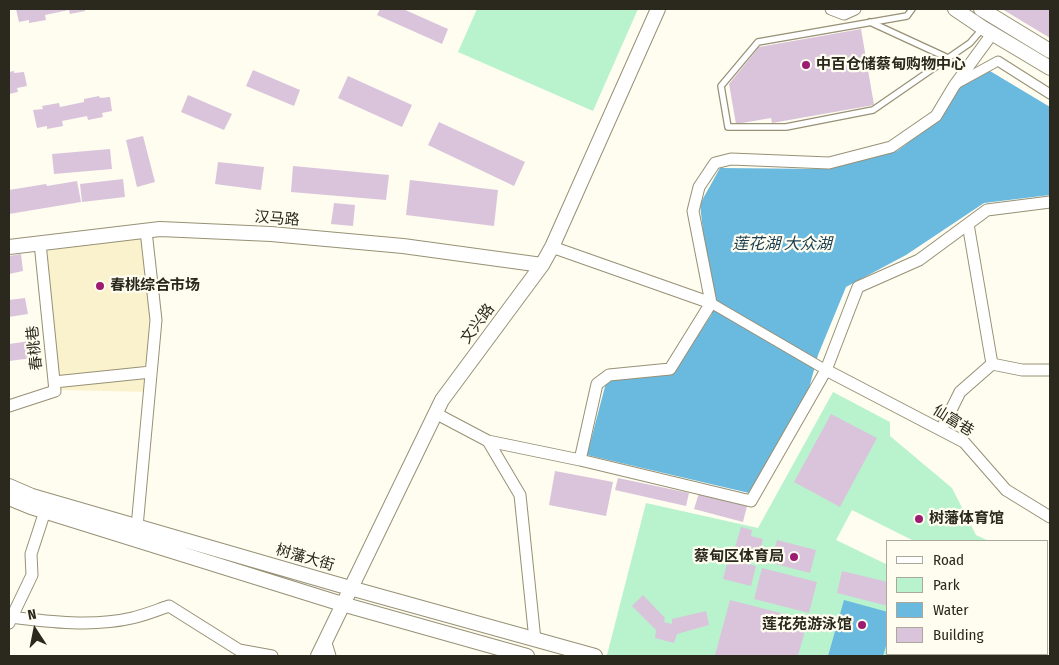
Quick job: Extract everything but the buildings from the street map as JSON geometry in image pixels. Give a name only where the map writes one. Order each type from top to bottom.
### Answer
[{"type":"street","name":"文兴路","points":[[318,656],[442,400],[542,265],[552,247],[658,9]]},
{"type":"street","points":[[831,9],[844,14],[856,9]]},
{"type":"street","points":[[955,9],[1050,68]]},
{"type":"street","points":[[981,9],[1050,51]]},
{"type":"street","points":[[580,460],[597,384],[609,375],[670,369],[711,303],[693,210],[699,187],[715,162],[731,159],[829,163],[891,147],[936,116],[988,31]]},
{"type":"street","points":[[954,86],[998,61],[1050,94]]},
{"type":"street","points":[[435,413],[488,441],[580,460],[751,501],[826,370],[858,287],[920,260],[987,210],[1050,202]]},
{"type":"street","points":[[968,224],[992,364]]},
{"type":"street","name":"汉马路","points":[[9,247],[160,230],[271,234],[403,246],[542,265]]},
{"type":"street","points":[[137,526],[156,320],[146,231]]},
{"type":"street","name":"春桃巷","points":[[40,243],[54,382],[151,372]]},
{"type":"street","points":[[552,247],[711,303],[826,370]]},
{"type":"street","points":[[992,364],[1022,370],[1050,370]]},
{"type":"street","points":[[941,430],[960,392],[992,364]]},
{"type":"street","name":"仙富巷","points":[[826,370],[964,442],[1006,490],[1050,517]]},
{"type":"street","points":[[9,406],[55,391],[54,382]]},
{"type":"street","points":[[488,441],[520,495],[535,640]]},
{"type":"street","name":"树藩大街","points":[[9,486],[46,506],[342,604],[527,656]]},
{"type":"street","name":"树藩大街","points":[[9,498],[137,526],[594,656]]},
{"type":"street","points":[[46,506],[31,554],[32,575],[10,620],[84,623],[131,618],[170,606],[239,650],[272,656]]},
{"type":"street","points":[[325,640],[330,656]]},
{"type":"lane","points":[[912,9],[907,16],[758,42],[721,86],[728,127],[786,127],[873,110],[988,31]]},
{"type":"lane","points":[[870,22],[948,58]]},
{"type":"shaded area","name":"春桃综合市场","points":[[147,237],[156,320],[149,392],[60,390],[45,251]]},
{"type":"green space","points":[[477,9],[638,9],[593,111],[458,52]]},
{"type":"green space","name":"树藩体育馆","points":[[833,392],[890,422],[890,436],[952,488],[976,535],[987,540],[912,540],[852,510],[836,540],[886,564],[886,655],[909,656],[607,655],[646,503],[758,528]]},
{"type":"water","name":"莲花湖 大众湖","points":[[990,71],[1050,107],[1050,195],[984,203],[906,255],[846,287],[818,355],[808,392],[749,493],[587,455],[607,379],[674,371],[712,314],[700,204],[720,168],[825,169],[897,151],[941,118],[962,84]]},
{"type":"water","name":"莲花苑游泳馆","points":[[844,600],[886,611],[886,646],[883,656],[828,656]]},
{"type":"place","name":"中百仓储蔡甸购物中心","points":[[806,65]]},
{"type":"place","name":"春桃综合市场","points":[[100,286]]},
{"type":"place","name":"树藩体育馆","points":[[919,519]]},
{"type":"place","name":"蔡甸区体育局","points":[[794,557]]},
{"type":"place","name":"莲花苑游泳馆","points":[[862,625]]}]
